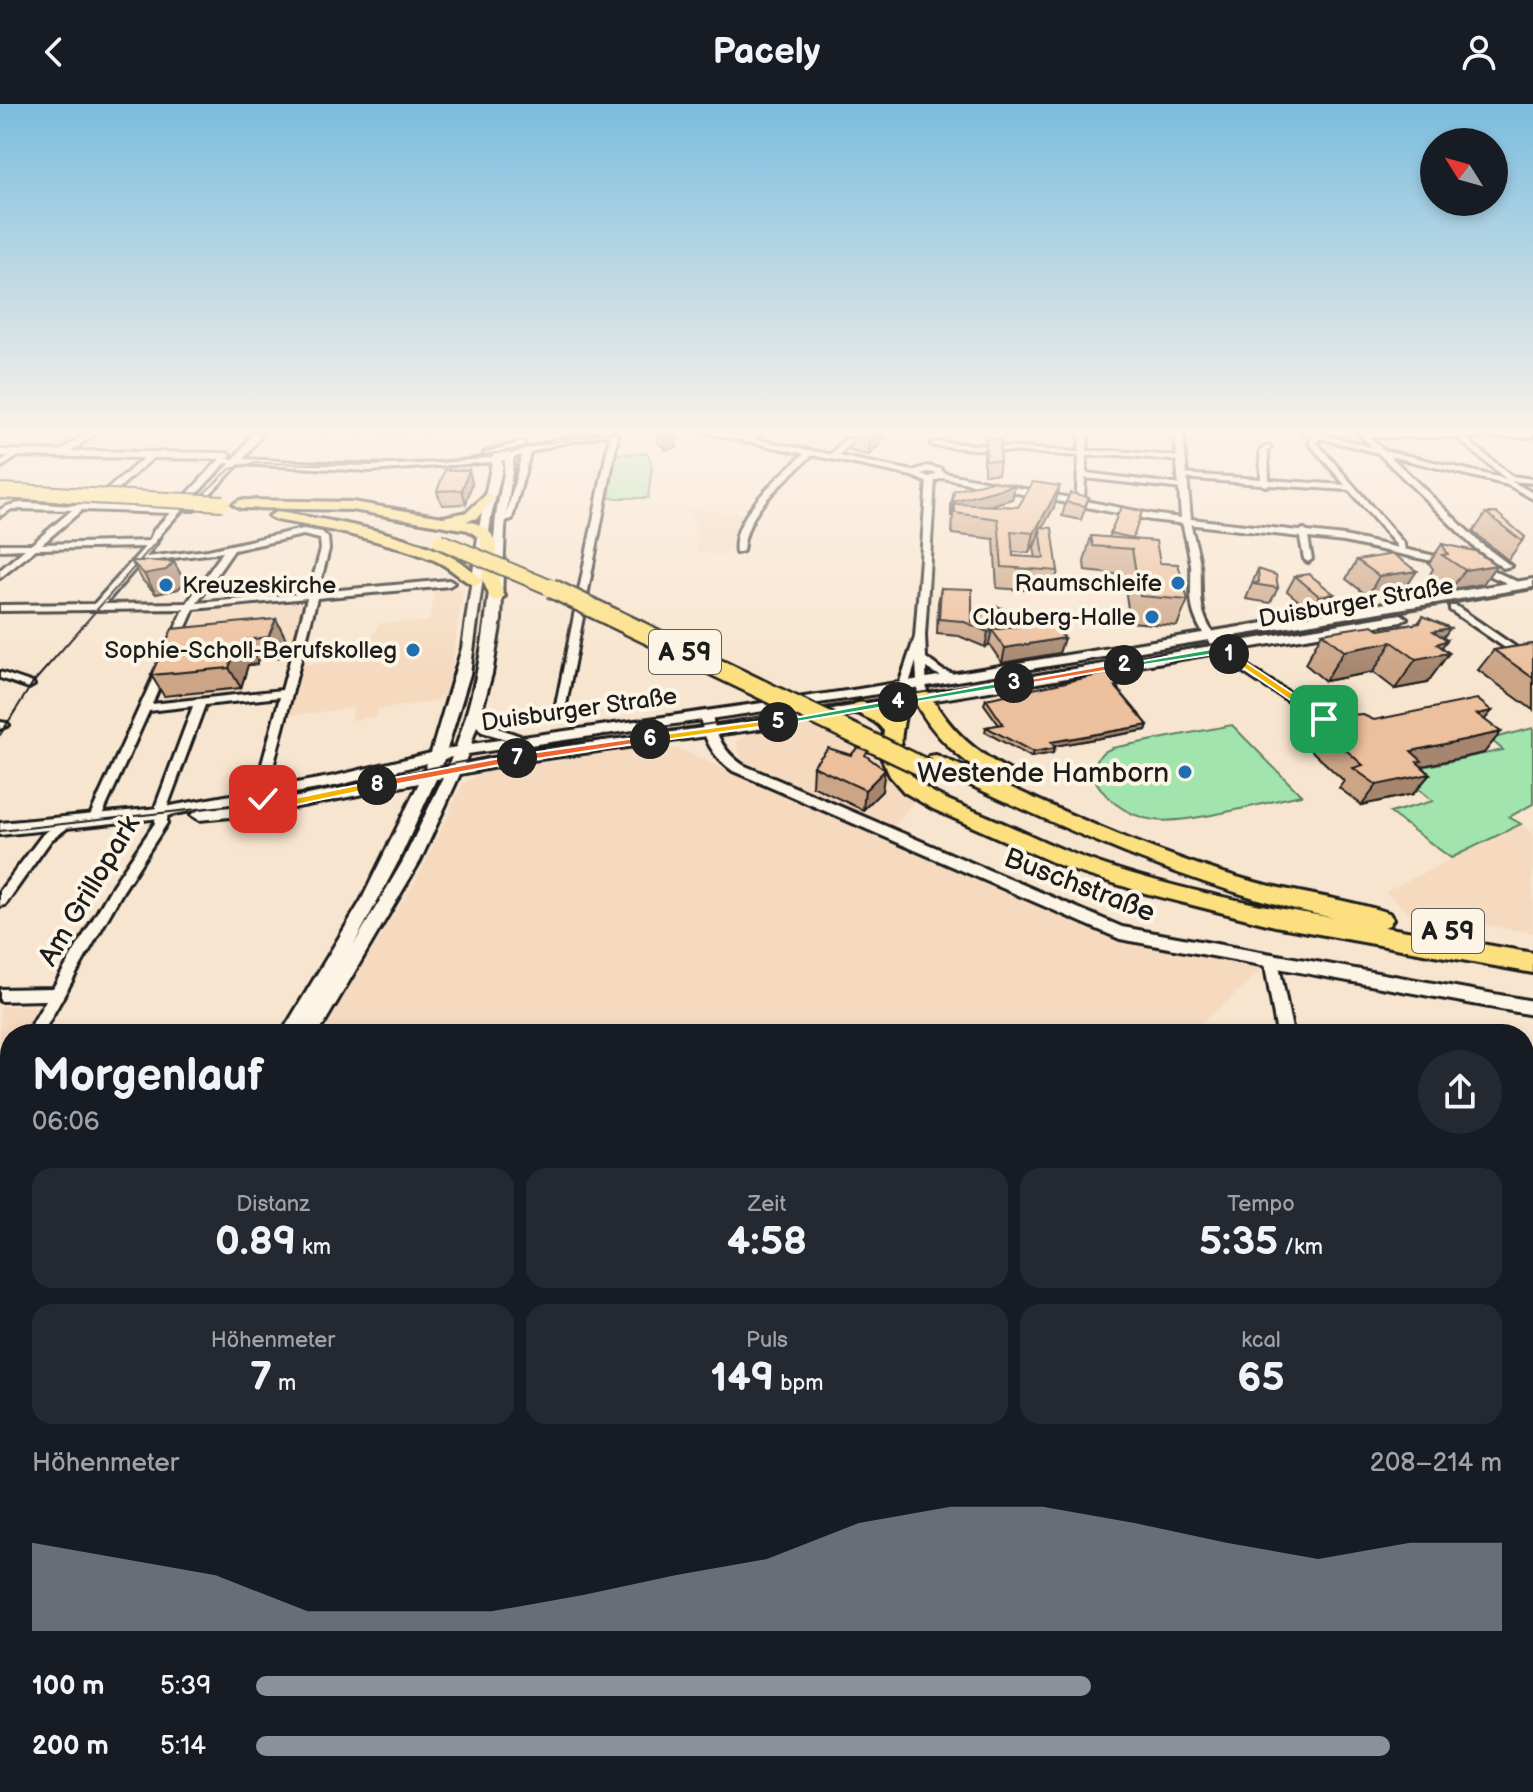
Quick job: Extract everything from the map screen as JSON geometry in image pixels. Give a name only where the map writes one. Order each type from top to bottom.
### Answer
[{"type":"highway","points":[[260,512],[328,524],[416,549],[462,565],[475,581]]},
{"type":"highway","name":"A 59","points":[[277,512],[445,532],[509,568],[931,765],[1054,830],[1161,874],[1247,902],[1370,925],[1533,963]]},
{"type":"highway","points":[[373,512],[445,532],[485,537]]},
{"type":"highway","points":[[445,532],[475,512]]},
{"type":"highway","points":[[416,549],[447,553],[485,537],[504,521]]},
{"type":"highway","points":[[485,537],[491,589],[497,596]]},
{"type":"highway","points":[[910,692],[958,748],[1042,796],[1172,853],[1370,925],[1275,917],[1145,885],[1076,863],[940,804],[911,787],[897,771],[890,755],[892,729],[910,692]]},
{"type":"highway","points":[[861,708],[882,715],[892,729]]},
{"type":"highway","name":"A 59","points":[[1370,925],[1533,947]]},
{"type":"main road","points":[[297,1024],[372,892],[409,821],[433,764],[463,673],[487,512]]},
{"type":"main road","points":[[313,1024],[378,920],[430,822],[457,760],[485,673],[505,512]]},
{"type":"main road","name":"Duisburger Straße","points":[[457,760],[530,739],[861,708],[957,677],[1222,642],[1521,586]]},
{"type":"main road","name":"Duisburger Straße","points":[[265,798],[457,760],[533,755],[707,724],[1533,595]]},
{"type":"main road","points":[[474,713],[494,733],[530,739]]},
{"type":"main road","points":[[161,813],[177,817],[235,811],[265,798]]},
{"type":"main road","points":[[0,829],[161,813],[171,809],[265,798]]},
{"type":"street","points":[[0,575],[75,512]]},
{"type":"street","points":[[153,542],[155,535],[175,512]]},
{"type":"street","points":[[97,607],[153,542],[185,512]]},
{"type":"street","points":[[504,521],[507,512]]},
{"type":"street","points":[[560,710],[599,512]]},
{"type":"street","points":[[739,551],[737,543],[752,512]]},
{"type":"street","points":[[910,692],[920,635],[927,512]]},
{"type":"street","points":[[1126,512],[1186,522],[1303,532],[1401,551],[1468,566],[1521,586],[1533,595]]},
{"type":"street","points":[[1185,512],[1195,565],[1197,606],[1222,642],[1324,719]]},
{"type":"street","points":[[1372,512],[1401,546],[1401,551]]},
{"type":"street","points":[[1443,512],[1477,545],[1506,566]]},
{"type":"street","points":[[1303,532],[1308,559]]},
{"type":"street","points":[[138,560],[231,548],[291,534],[319,534],[324,538],[325,549],[286,693],[265,798]]},
{"type":"street","points":[[0,547],[153,542]]},
{"type":"street","points":[[94,820],[191,606],[231,548]]},
{"type":"street","points":[[0,608],[191,606],[449,583]]},
{"type":"street","points":[[1453,608],[1533,664]]},
{"type":"street","points":[[910,692],[923,660],[920,635]]},
{"type":"street","points":[[923,660],[938,672],[957,677]]},
{"type":"street","points":[[0,675],[29,685]]},
{"type":"street","points":[[145,708],[286,693]]},
{"type":"street","name":"Am Grillopark","points":[[40,1024],[118,888],[161,823],[161,813],[200,703]]},
{"type":"street","name":"Buschstraße","points":[[707,724],[717,752],[738,768],[1120,933],[1533,1008]]},
{"type":"street","points":[[0,901],[47,837],[66,823]]},
{"type":"street","points":[[1271,960],[1283,1024]]},
{"type":"street","points":[[0,995],[57,994]]},
{"type":"shaded area","points":[[690,512],[745,514],[726,555],[698,553],[695,525]]},
{"type":"shaded area","name":"Sophie-Scholl-Berufskolleg","points":[[463,588],[448,691],[438,701],[378,709],[376,717],[352,720],[353,708],[286,716],[300,665],[371,657],[373,636],[380,623],[429,622],[435,590]]},
{"type":"shaded area","points":[[306,600],[290,656],[250,660],[239,696],[159,702],[201,608]]},
{"type":"shaded area","points":[[832,718],[881,743],[880,761],[894,783],[914,801],[893,828],[743,761],[736,743],[750,732]]},
{"type":"shaded area","points":[[656,746],[682,750],[1101,935],[1265,968],[1201,1024],[324,1024],[418,877],[463,783],[482,773]]},
{"type":"shaded area","points":[[1521,824],[1533,833],[1533,933],[1409,913],[1385,892]]},
{"type":"shaded area","points":[[0,1006],[39,1006],[27,1024],[0,1024]]},
{"type":"green space","name":"Westende Hamborn","points":[[1232,725],[1301,795],[1205,816],[1154,820],[1133,814],[1115,803],[1100,787],[1091,768],[1102,753],[1112,748]]},
{"type":"green space","points":[[1533,728],[1533,804],[1509,817],[1521,824],[1451,858],[1390,813],[1433,801],[1399,772],[1503,750],[1490,739]]},
{"type":"building","points":[[1046,512],[1034,533],[1011,531],[1013,556],[1044,558],[1040,527],[1052,528],[1058,571],[1002,567],[998,519],[955,513]]},
{"type":"building","points":[[1119,512],[1142,512],[1133,538],[1110,533]]},
{"type":"building","points":[[1486,513],[1497,513],[1525,537],[1522,541]]},
{"type":"building","points":[[1091,536],[1156,541],[1160,563],[1178,564],[1188,600],[1140,596],[1132,549],[1093,546]]},
{"type":"building","points":[[1442,544],[1475,551],[1496,565],[1465,570],[1442,555],[1448,554]]},
{"type":"building","points":[[1393,554],[1417,571],[1379,576],[1357,560]]},
{"type":"building","points":[[131,561],[174,562],[166,570],[144,574]]},
{"type":"building","points":[[1258,569],[1276,575],[1278,588],[1253,584],[1259,582]]},
{"type":"building","points":[[1309,574],[1334,594],[1319,596],[1295,576]]},
{"type":"building","points":[[941,588],[972,589],[972,622],[995,605],[1014,614],[988,632],[962,621],[939,619]]},
{"type":"building","points":[[1423,616],[1450,628],[1433,631],[1447,640],[1437,644],[1449,653],[1416,659],[1392,642],[1344,651],[1322,633],[1373,625],[1380,630],[1420,623]]},
{"type":"building","points":[[276,619],[268,637],[237,645],[229,668],[151,675],[172,629]]},
{"type":"building","points":[[1050,622],[1064,638],[1005,648],[992,630]]},
{"type":"building","points":[[1533,644],[1533,678],[1494,650]]},
{"type":"building","points":[[1108,673],[1148,725],[1051,742],[1055,748],[1033,752],[986,727],[1003,724],[986,699]]},
{"type":"building","points":[[1477,699],[1492,711],[1477,714],[1501,732],[1411,751],[1430,774],[1377,785],[1353,768],[1363,765],[1311,719],[1361,714],[1374,720]]},
{"type":"building","points":[[858,747],[868,751],[865,755],[885,770],[865,790],[813,766],[828,748],[851,755]]},
{"type":"tram line","points":[[0,735],[32,684],[184,512]]},
{"type":"tram line","points":[[0,831],[260,802],[487,757],[972,685],[1533,590]]},
{"type":"place","name":"Raumschleife","points":[[1178,583]]},
{"type":"place","name":"Kreuzeskirche","points":[[166,585]]},
{"type":"place","name":"Clauberg-Halle","points":[[1152,617]]},
{"type":"place","name":"Sophie-Scholl-Berufskolleg","points":[[413,650]]},
{"type":"place","name":"Westende Hamborn","points":[[1185,772]]},
{"type":"route","points":[[263,799],[260,802],[262,809],[533,755],[781,722],[1223,650],[1324,719]]}]
